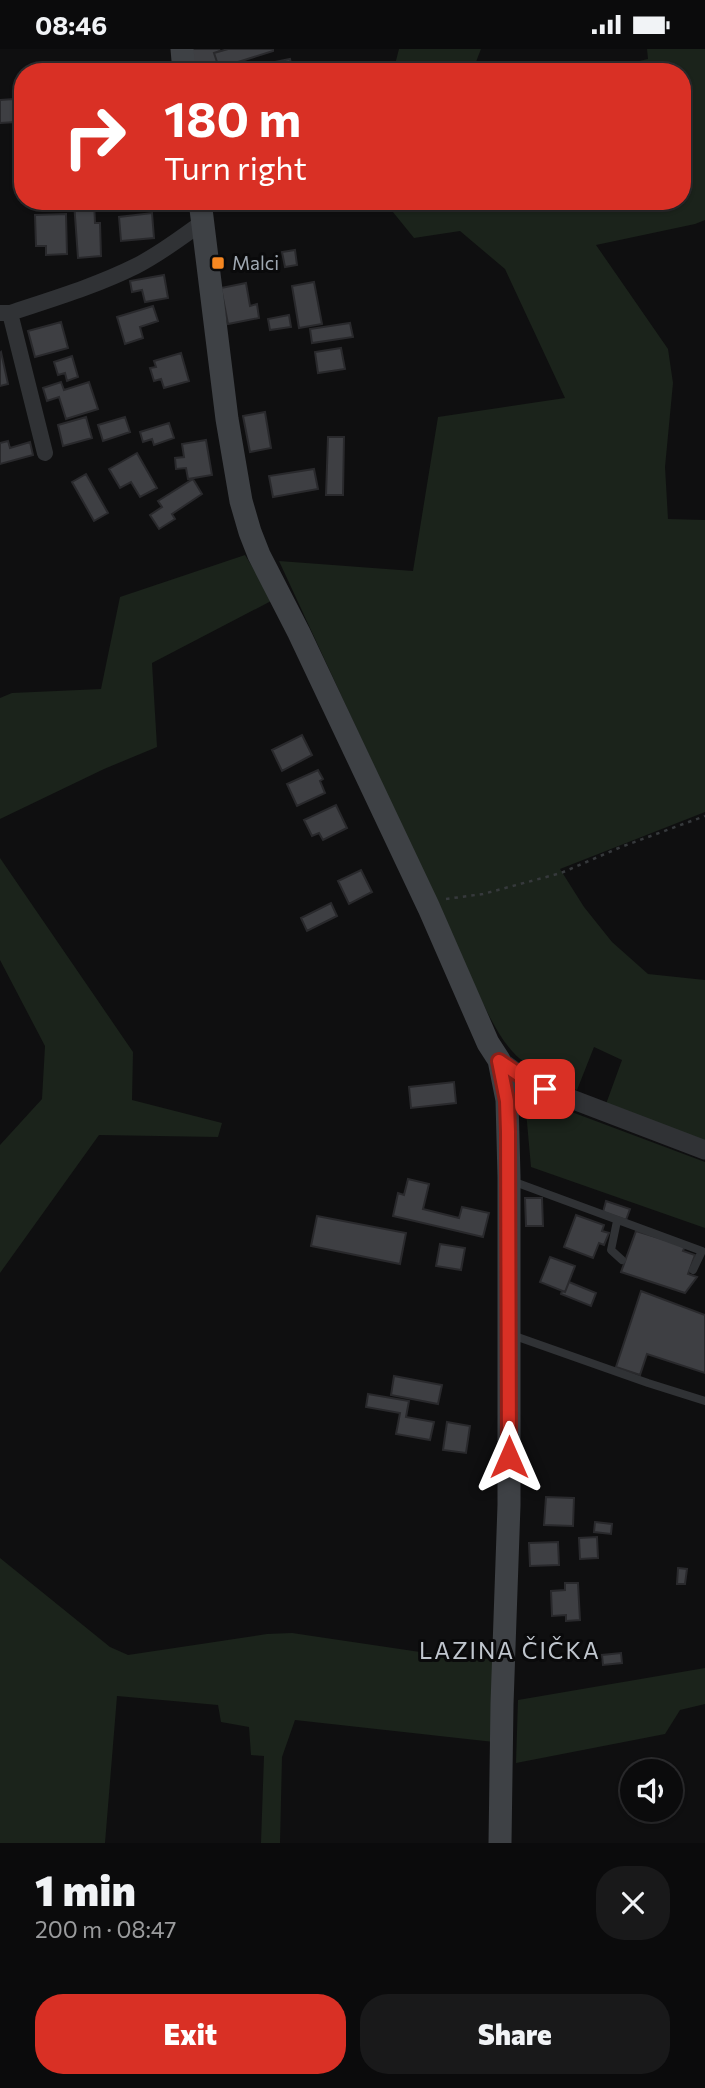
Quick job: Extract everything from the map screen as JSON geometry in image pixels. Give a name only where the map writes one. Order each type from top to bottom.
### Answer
[{"type":"main road","points":[[202,211],[230,442],[250,532],[429,908],[488,1043],[499,1061],[507,1101],[509,1505],[500,1843]]},
{"type":"street","points":[[45,453],[5,313],[92,285],[136,266],[168,247],[202,211]]},
{"type":"street","points":[[499,1061],[545,1089],[705,1150]]},
{"type":"lane","points":[[509,1180],[702,1251],[693,1270]]},
{"type":"lane","points":[[617,1221],[611,1250],[622,1260]]},
{"type":"lane","points":[[509,1334],[705,1401]]},
{"type":"path","points":[[429,908],[447,898],[483,894],[561,873],[705,817]]},
{"type":"shaded area","points":[[399,49],[481,49],[476,63],[395,63]]},
{"type":"shaded area","points":[[647,49],[705,49],[705,220],[596,245],[668,349],[673,383],[665,467],[668,519],[705,520],[705,812],[560,869],[584,907],[612,942],[648,974],[705,980],[705,1142],[606,1104],[622,1060],[594,1047],[577,1090],[540,1073],[519,1058],[501,1037],[485,1008],[279,561],[413,571],[438,417],[565,398],[505,269],[460,231],[414,238],[391,210],[691,210],[691,63],[630,63],[648,59]]},
{"type":"shaded area","points":[[245,555],[273,600],[152,663],[157,747],[0,819],[0,698],[12,693],[101,689],[120,597]]},
{"type":"shaded area","points":[[0,858],[133,1052],[132,1100],[222,1123],[218,1137],[99,1135],[0,1273],[0,1145],[42,1099],[45,1046],[0,960]]},
{"type":"shaded area","points":[[524,1089],[553,1105],[705,1162],[705,1228],[531,1167]]},
{"type":"shaded area","points":[[0,1558],[110,1647],[128,1655],[267,1634],[292,1633],[474,1660],[493,1658],[494,1742],[295,1720],[282,1757],[280,1843],[261,1843],[264,1756],[251,1755],[249,1727],[221,1722],[218,1705],[117,1696],[105,1843],[0,1843]]},
{"type":"shaded area","points":[[705,1668],[705,1704],[680,1710],[665,1734],[516,1763],[518,1700]]},
{"type":"building","points":[[191,49],[220,51],[214,53],[217,63],[192,63]]},
{"type":"building","points":[[228,49],[273,49],[235,63],[217,63],[214,53]]},
{"type":"building","points":[[290,59],[291,63],[270,63]]},
{"type":"building","points":[[14,99],[14,122],[0,123],[0,100]]},
{"type":"building","points":[[75,210],[94,210],[95,223],[100,223],[101,256],[78,258]]},
{"type":"building","points":[[152,213],[154,238],[121,241],[119,217]]},
{"type":"building","points":[[66,214],[67,254],[46,255],[46,246],[36,246],[35,215]]},
{"type":"building","points":[[295,250],[297,265],[285,267],[282,252]]},
{"type":"building","points":[[164,275],[168,298],[145,302],[142,290],[132,292],[130,281]]},
{"type":"building","points":[[314,282],[322,324],[299,328],[292,286]]},
{"type":"building","points":[[246,283],[250,306],[257,304],[259,318],[228,324],[221,288]]},
{"type":"building","points":[[153,306],[158,321],[140,327],[143,338],[125,344],[117,317]]},
{"type":"building","points":[[289,315],[291,327],[270,330],[268,319]]},
{"type":"building","points":[[61,322],[68,348],[35,357],[28,331]]},
{"type":"building","points":[[350,323],[353,337],[312,343],[310,329]]},
{"type":"building","points":[[341,348],[345,369],[318,373],[315,352]]},
{"type":"building","points":[[0,353],[8,384],[0,386]]},
{"type":"building","points":[[181,353],[189,381],[164,388],[161,379],[154,381],[150,368],[156,367],[154,361]]},
{"type":"building","points":[[72,356],[78,377],[67,381],[65,373],[58,375],[54,362]]},
{"type":"building","points":[[61,382],[64,390],[89,382],[98,409],[66,419],[59,397],[47,401],[43,388]]},
{"type":"building","points":[[265,412],[271,448],[250,452],[243,416]]},
{"type":"building","points":[[86,417],[92,438],[63,446],[58,425]]},
{"type":"building","points":[[125,417],[130,432],[103,441],[98,425]]},
{"type":"building","points":[[169,423],[174,438],[154,445],[152,439],[143,442],[140,432]]},
{"type":"building","points":[[328,437],[344,437],[343,495],[326,495]]},
{"type":"building","points":[[206,440],[212,475],[188,479],[186,468],[176,469],[175,458],[184,457],[182,444]]},
{"type":"building","points":[[8,441],[10,448],[30,442],[33,455],[0,464],[0,443]]},
{"type":"building","points":[[137,453],[157,488],[140,497],[131,482],[120,488],[109,469]]},
{"type":"building","points":[[314,469],[318,489],[273,497],[269,476]]},
{"type":"building","points":[[86,474],[108,513],[94,521],[72,482]]},
{"type":"building","points":[[193,479],[202,494],[172,514],[175,519],[159,529],[150,515],[162,507],[158,501]]},
{"type":"building","points":[[302,735],[312,755],[282,771],[272,750]]},
{"type":"building","points":[[318,770],[323,779],[320,781],[325,793],[297,806],[287,784]]},
{"type":"building","points":[[336,805],[347,828],[323,840],[319,833],[312,836],[304,820]]},
{"type":"building","points":[[361,870],[372,892],[349,904],[338,881]]},
{"type":"building","points":[[331,903],[337,916],[307,931],[301,918]]},
{"type":"building","points":[[454,1082],[456,1103],[411,1108],[409,1087]]},
{"type":"building","points":[[408,1179],[429,1184],[423,1209],[459,1218],[462,1207],[489,1213],[483,1237],[393,1216],[398,1193],[404,1195]]},
{"type":"building","points":[[525,1198],[542,1198],[543,1226],[526,1226]]},
{"type":"building","points":[[606,1201],[630,1209],[626,1220],[603,1212]]},
{"type":"building","points":[[576,1215],[604,1225],[602,1231],[609,1233],[604,1245],[599,1243],[593,1258],[564,1247]]},
{"type":"building","points":[[317,1216],[406,1233],[400,1264],[311,1246]]},
{"type":"building","points":[[636,1231],[685,1246],[683,1251],[695,1255],[688,1274],[697,1277],[685,1293],[621,1272]]},
{"type":"building","points":[[440,1244],[465,1248],[461,1270],[436,1266]]},
{"type":"building","points":[[550,1257],[575,1266],[565,1292],[540,1282]]},
{"type":"building","points":[[569,1282],[596,1293],[591,1306],[561,1294],[562,1291],[565,1292]]},
{"type":"building","points":[[641,1291],[705,1315],[705,1373],[647,1354],[640,1375],[616,1367]]},
{"type":"building","points":[[394,1376],[442,1385],[438,1404],[391,1395]]},
{"type":"building","points":[[368,1394],[409,1401],[406,1417],[434,1422],[430,1440],[396,1434],[400,1413],[366,1407]]},
{"type":"building","points":[[447,1422],[470,1426],[466,1453],[443,1450]]},
{"type":"building","points":[[546,1497],[574,1498],[573,1526],[544,1525]]},
{"type":"building","points":[[595,1522],[612,1524],[611,1534],[594,1532]]},
{"type":"building","points":[[597,1537],[598,1558],[580,1559],[579,1538]]},
{"type":"building","points":[[558,1542],[559,1565],[530,1566],[529,1543]]},
{"type":"building","points":[[678,1568],[687,1569],[685,1584],[677,1584]]},
{"type":"building","points":[[565,1583],[578,1583],[580,1620],[566,1621],[566,1615],[552,1616],[551,1591],[565,1590]]},
{"type":"building","points":[[621,1653],[622,1663],[603,1665],[602,1655]]},
{"type":"place","name":"Malci","points":[[218,263]]},
{"type":"district","name":"LAZINA ČIČKA","points":[[510,1651]]},
{"type":"route","points":[[509,1457],[508,1132],[507,1101],[499,1061],[545,1089]]}]
